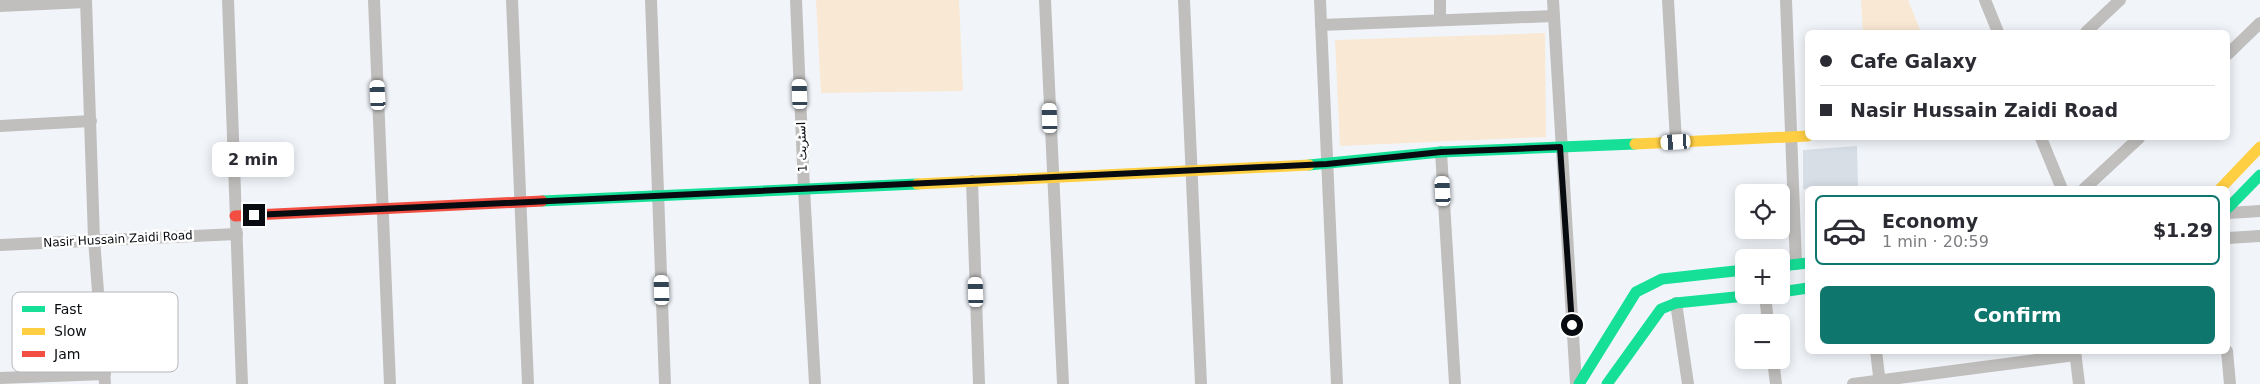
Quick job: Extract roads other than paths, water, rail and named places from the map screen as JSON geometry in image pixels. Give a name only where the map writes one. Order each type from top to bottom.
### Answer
[{"type":"street","points":[[228,0],[242,384]]},
{"type":"street","points":[[374,0],[390,384]]},
{"type":"street","points":[[512,0],[522,202],[528,384]]},
{"type":"street","points":[[651,0],[665,384]]},
{"type":"street","name":"اسٹریٹ 1","points":[[796,0],[804,189],[816,384]]},
{"type":"street","points":[[1046,0],[1052,177],[1063,384]]},
{"type":"street","points":[[1184,0],[1201,384]]},
{"type":"street","points":[[1320,0],[1336,384]]},
{"type":"street","points":[[1440,0],[1440,20]]},
{"type":"street","points":[[1553,0],[1560,147],[1577,384]]},
{"type":"street","points":[[1668,0],[1676,142]]},
{"type":"street","points":[[1786,0],[1791,137],[1802,263]]},
{"type":"street","points":[[1986,0],[1997,30]]},
{"type":"street","points":[[2088,30],[2120,0]]},
{"type":"street","points":[[0,6],[86,1],[92,120],[94,239],[98,292]]},
{"type":"street","points":[[1321,25],[1554,16]]},
{"type":"street","points":[[2230,52],[2260,23]]},
{"type":"street","points":[[0,126],[92,120]]},
{"type":"street","points":[[235,216],[1327,164],[1441,152],[1805,136]]},
{"type":"street","points":[[2042,140],[2061,186]]},
{"type":"street","points":[[2087,186],[2137,140]]},
{"type":"street","points":[[2223,186],[2260,147]]},
{"type":"street","points":[[1441,152],[1455,384]]},
{"type":"street","points":[[2230,206],[2260,175]]},
{"type":"street","points":[[972,181],[979,384]]},
{"type":"street","points":[[2230,213],[2260,211]]},
{"type":"street","name":"Nasir Hussain Zaidi Road","points":[[0,245],[94,239],[236,234]]},
{"type":"street","points":[[2230,238],[2260,236]]},
{"type":"street","points":[[1577,384],[1636,292],[1662,279],[1735,271]]},
{"type":"street","points":[[1790,291],[1805,288]]},
{"type":"street","points":[[1606,384],[1661,310],[1676,303],[1735,297]]},
{"type":"street","points":[[1676,303],[1688,384]]},
{"type":"street","points":[[1876,354],[1880,382]]},
{"type":"street","points":[[1853,384],[1880,382],[2068,354]]},
{"type":"street","points":[[2075,354],[2079,384]]},
{"type":"street","points":[[2227,354],[2230,384]]},
{"type":"street","points":[[1774,369],[1776,384]]},
{"type":"street","points":[[0,378],[105,379]]}]
